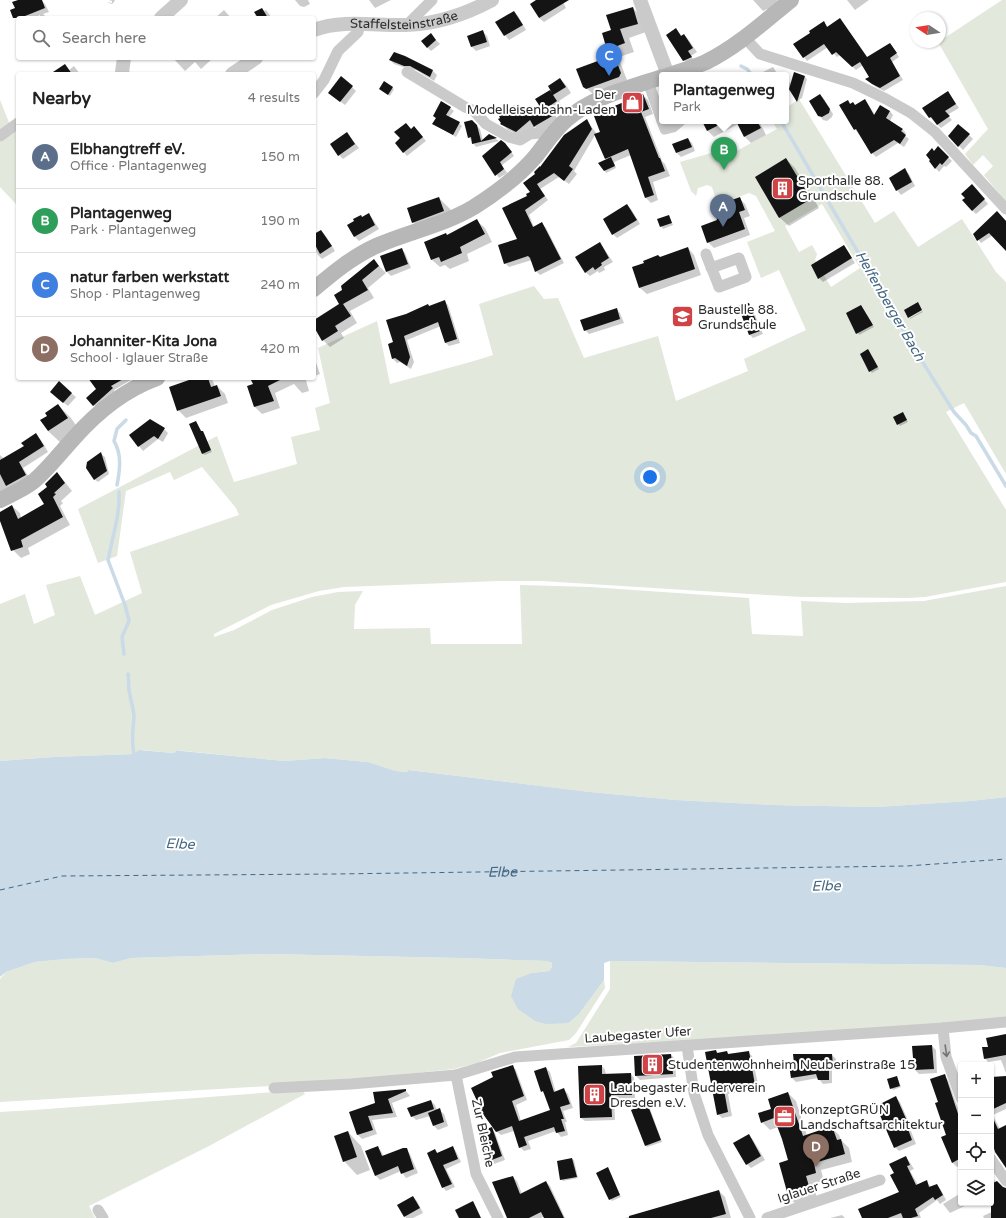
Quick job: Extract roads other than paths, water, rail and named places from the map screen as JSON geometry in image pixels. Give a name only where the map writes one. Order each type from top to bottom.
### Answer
[{"type":"main road","points":[[676,72],[705,62],[724,52],[745,38],[791,0]]},
{"type":"main road","points":[[316,287],[336,270],[362,254],[392,240],[448,220],[465,212],[484,200],[519,173],[565,121],[582,108],[598,100],[659,78]]},
{"type":"main road","points":[[0,500],[34,481],[97,414],[121,397],[145,382],[151,380]]},
{"type":"street","points":[[163,16],[181,0]]},
{"type":"street","points":[[407,25],[432,0]]},
{"type":"street","name":"Staffelsteinstraße","points":[[316,29],[325,26],[360,24],[407,25],[434,21],[460,15],[492,0]]},
{"type":"street","points":[[641,1],[664,72]]},
{"type":"street","points":[[316,91],[324,80],[338,51],[358,32],[360,24]]},
{"type":"street","points":[[745,38],[760,54],[853,83],[911,113],[936,132],[1006,209]]},
{"type":"street","points":[[235,72],[253,60]]},
{"type":"street","points":[[407,72],[474,111],[486,124],[509,137],[520,140],[530,134],[540,133],[551,136]]},
{"type":"street","points":[[0,136],[16,124]]},
{"type":"street","points":[[663,124],[665,129],[673,127],[676,124]]},
{"type":"street","points":[[706,254],[712,268]]},
{"type":"street","name":"Laubegaster Ufer","points":[[274,1088],[351,1084],[456,1074],[515,1057],[943,1028],[1006,1022]]},
{"type":"street","points":[[943,1028],[946,1057],[958,1090]]},
{"type":"street","points":[[687,1046],[694,1093],[708,1135],[750,1218]]},
{"type":"street","name":"Zur Bleiche","points":[[456,1074],[476,1174],[498,1218]]},
{"type":"street","points":[[994,1163],[1006,1181]]},
{"type":"street","name":"Iglauer Straße","points":[[767,1218],[880,1180]]},
{"type":"water","name":"Elbe","points":[[139,750],[174,753],[176,752],[175,750],[284,761],[325,758],[368,762],[396,771],[407,772],[408,770],[590,792],[676,800],[772,805],[876,807],[970,801],[1006,797],[1006,968],[979,965],[610,961],[604,963],[604,980],[579,1014],[568,1023],[546,1024],[535,1021],[518,1009],[511,996],[516,979],[532,973],[549,971],[552,967],[552,963],[547,961],[268,954],[131,958],[113,963],[95,958],[35,962],[6,972],[0,977],[0,761],[53,757],[134,754]]},
{"type":"waterway","name":"Helfenberger Bach","points":[[741,66],[750,72]]},
{"type":"waterway","name":"Helfenberger Bach","points":[[783,124],[920,358],[954,412],[971,433],[976,436],[1006,486]]},
{"type":"waterway","points":[[117,485],[119,457],[117,446],[114,441],[117,429],[126,420]]},
{"type":"waterway","points":[[119,492],[117,519],[108,560],[125,605],[129,621],[122,637],[124,654]]},
{"type":"waterway","points":[[128,674],[129,690],[134,714],[132,740],[134,754]]},
{"type":"place","name":"natur farben werkstatt","points":[[609,76]]},
{"type":"place","name":"Der Modelleisenbahn-Laden","points":[[632,102]]},
{"type":"place","name":"Plantagenweg","points":[[724,170]]},
{"type":"place","name":"Sporthalle 88. Grundschule","points":[[783,188]]},
{"type":"place","name":"Elbhangtreff eV.","points":[[723,227]]},
{"type":"place","name":"Baustelle 88. Grundschule","points":[[682,317]]},
{"type":"place","name":"Studentenwohnheim Neuberinstraße 15","points":[[653,1065]]},
{"type":"place","name":"Laubegaster Ruderverein Dresden e.V.","points":[[595,1095]]},
{"type":"place","name":"konzeptGRÜN Landschaftsarchitektur","points":[[785,1117]]},
{"type":"place","name":"Johanniter-Kita Jona","points":[[816,1167]]}]
